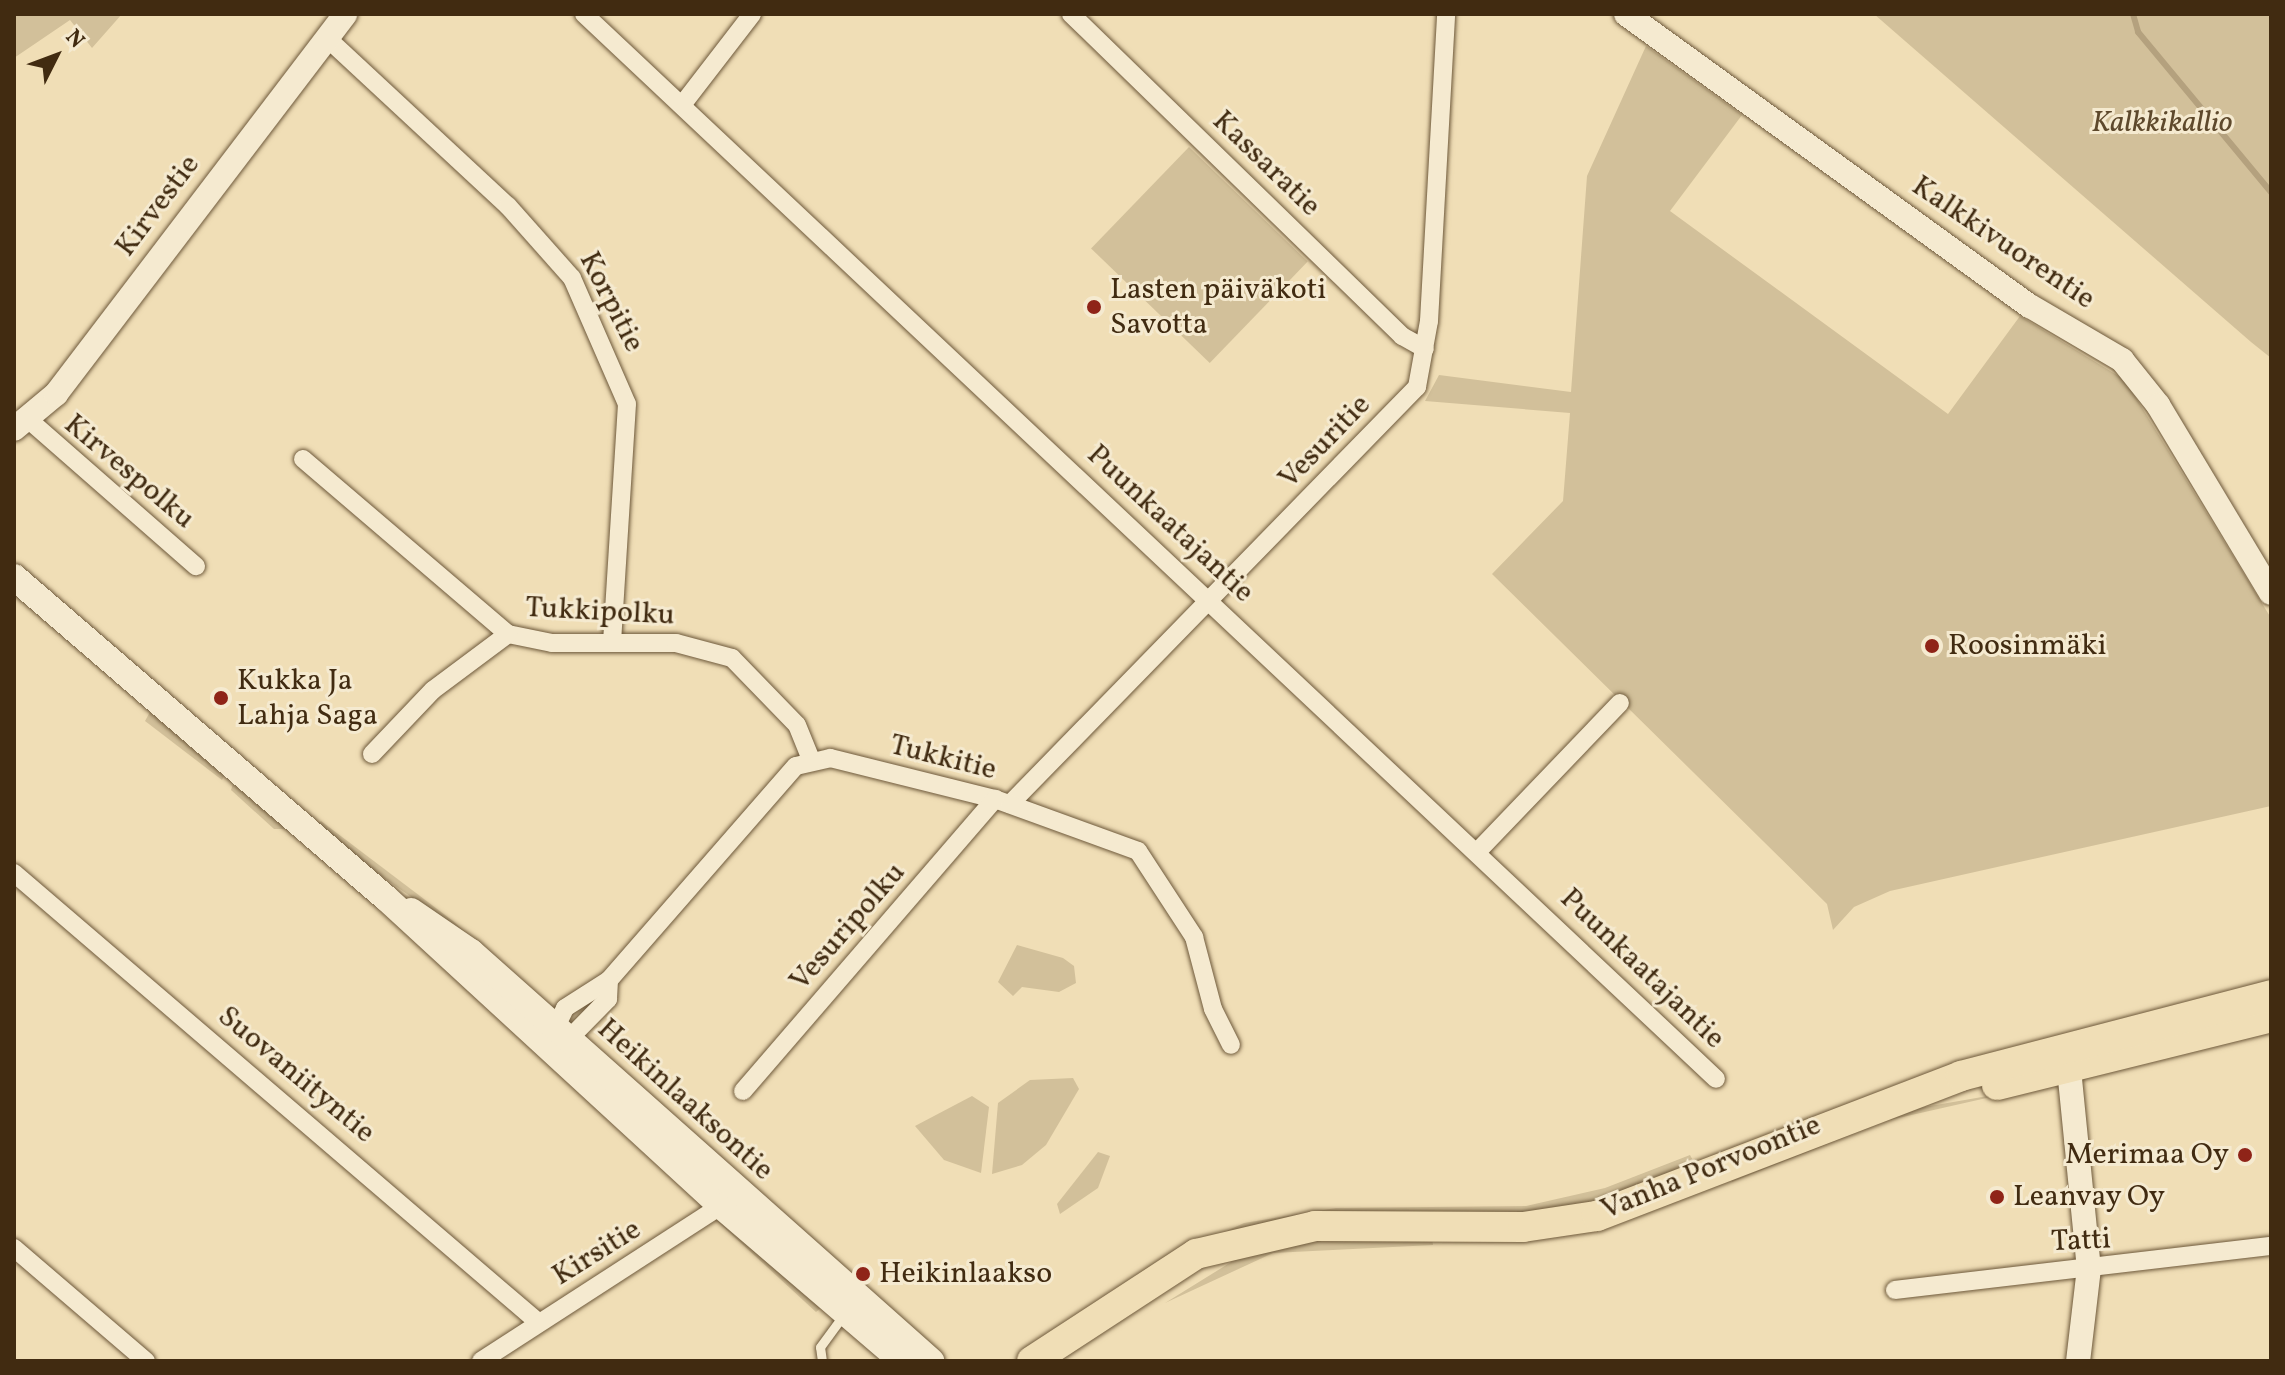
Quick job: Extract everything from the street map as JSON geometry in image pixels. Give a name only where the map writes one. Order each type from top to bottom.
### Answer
[{"type":"main road","name":"Heikinlaaksontie","points":[[14,577],[386,898],[549,1051],[745,1203]]},
{"type":"main road","name":"Heikinlaaksontie","points":[[386,898],[461,944],[564,1033],[745,1203],[851,1306],[902,1361]]},
{"type":"main road","name":"Vanha Porvoontie","points":[[2068,1058],[2271,995]]},
{"type":"main road","name":"Vanha Porvoontie","points":[[1032,1361],[1152,1279],[1219,1250],[1315,1226],[1523,1227],[1597,1216],[1916,1093],[2068,1058],[2271,1017]]},
{"type":"main road","name":"Vanha Porvoontie","points":[[1064,1361],[1219,1250]]},
{"type":"main road","name":"Heikinlaaksontie","points":[[851,1306],[931,1361]]},
{"type":"street","name":"Kirvestie","points":[[22,424],[345,14]]},
{"type":"street","name":"Puunkaatajantie","points":[[584,14],[1478,851],[1716,1079]]},
{"type":"street","points":[[682,105],[752,14]]},
{"type":"street","name":"Kassaratie","points":[[1071,14],[1402,336],[1425,349]]},
{"type":"street","name":"Vesuritie","points":[[1002,801],[1211,600],[1417,387],[1425,349],[1446,14]]},
{"type":"street","name":"Kalkkivuorentie","points":[[1626,14],[2038,311],[2122,360],[2158,405],[2271,593]]},
{"type":"street","name":"Korpitie","points":[[327,38],[529,227],[572,278],[627,404],[612,640]]},
{"type":"street","name":"Kirvespolku","points":[[22,424],[196,566]]},
{"type":"street","name":"Tukkipolku","points":[[303,459],[508,634],[552,643],[612,640],[676,643],[732,658],[797,725],[810,758]]},
{"type":"street","points":[[372,754],[433,690],[508,634]]},
{"type":"street","points":[[1478,851],[1620,703]]},
{"type":"street","points":[[549,1051],[564,1033],[594,984],[609,980],[810,758]]},
{"type":"street","name":"Tukkitie","points":[[810,758],[1002,801],[1123,843],[1147,860],[1194,937],[1213,1009],[1231,1045]]},
{"type":"street","name":"Vesuripolku","points":[[743,1091],[1002,801]]},
{"type":"street","name":"Suovaniityntie","points":[[14,873],[539,1323]]},
{"type":"street","points":[[564,1033],[608,999],[609,980]]},
{"type":"street","points":[[2068,1058],[2089,1268],[2078,1361]]},
{"type":"street","name":"Kirsitie","points":[[481,1361],[539,1323],[745,1203]]},
{"type":"street","name":"Tatti","points":[[1895,1290],[2271,1246]]},
{"type":"street","points":[[14,1248],[146,1361]]},
{"type":"lane","points":[[822,1361],[820,1347],[851,1306]]},
{"type":"green space","points":[[14,14],[122,14],[92,48],[70,20],[14,58]]},
{"type":"green space","name":"Kalkkikallio","points":[[1874,14],[2271,14],[2271,358],[2251,342]]},
{"type":"green space","points":[[1646,46],[1742,115],[1670,211],[1948,414],[2020,316],[2125,380],[2271,618],[2271,806],[1890,891],[1854,907],[1833,930],[1827,904],[1492,574],[1563,501],[1570,413],[1425,401],[1439,375],[1571,392],[1587,176]]},
{"type":"green space","points":[[1189,147],[1308,262],[1210,363],[1091,248]]},
{"type":"green space","points":[[150,712],[224,776],[222,780],[145,721]]},
{"type":"green space","points":[[233,784],[286,829],[274,829],[231,790]]},
{"type":"green space","points":[[321,821],[453,921],[477,943],[357,859],[316,826]]},
{"type":"green space","points":[[1017,945],[1063,958],[1074,966],[1076,983],[1059,992],[1022,987],[1013,996],[998,982]]},
{"type":"green space","points":[[1073,1078],[1079,1089],[1046,1145],[1022,1165],[992,1174],[998,1103],[1030,1080]]},
{"type":"green space","points":[[2022,1090],[1885,1121],[1732,1182],[1729,1177],[1896,1112]]},
{"type":"green space","points":[[972,1096],[989,1107],[981,1173],[944,1160],[915,1126]]},
{"type":"green space","points":[[1098,1152],[1110,1156],[1098,1188],[1060,1214],[1057,1204]]},
{"type":"green space","points":[[1690,1155],[1695,1164],[1614,1198],[1547,1212],[1303,1216],[1021,1355],[1148,1267],[1244,1223],[1336,1208],[1526,1206],[1605,1188]]},
{"type":"green space","points":[[717,1221],[724,1221],[823,1306],[816,1312]]},
{"type":"green space","points":[[1432,1238],[1433,1245],[1273,1253],[1165,1303],[1236,1259],[1296,1241]]},
{"type":"waterway","points":[[2133,14],[2138,32],[2271,192]]},
{"type":"place","name":"Lasten päiväkoti Savotta","points":[[1094,307]]},
{"type":"place","name":"Roosinmäki","points":[[1932,646]]},
{"type":"place","name":"Kukka Ja Lahja Saga","points":[[221,698]]},
{"type":"place","name":"Merimaa Oy","points":[[2245,1155]]},
{"type":"place","name":"Leanvay Oy","points":[[1997,1197]]},
{"type":"place","name":"Heikinlaakso","points":[[863,1274]]}]
